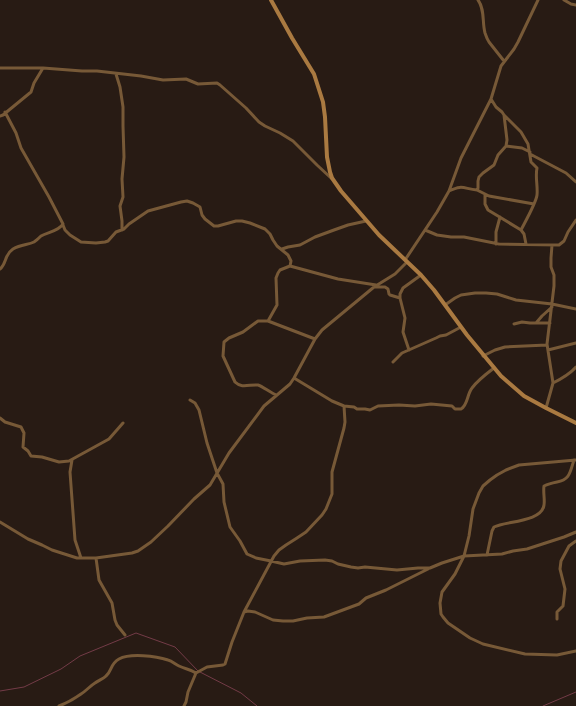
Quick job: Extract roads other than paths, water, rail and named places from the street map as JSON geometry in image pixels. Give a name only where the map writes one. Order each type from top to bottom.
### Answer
[{"type":"street","points":[[271,0],[314,74],[325,117],[328,157],[332,178]]},
{"type":"street","points":[[478,0],[482,8],[487,39],[504,61]]},
{"type":"street","points":[[0,522],[28,539],[74,557],[81,558],[132,554],[144,548],[168,526],[210,485],[229,453],[264,406],[290,384],[315,339],[322,330],[375,286],[395,274],[402,267],[449,191],[461,158],[491,99],[504,61],[518,42],[538,0]]},
{"type":"street","points":[[564,0],[575,6]]},
{"type":"street","points":[[0,68],[43,68],[82,72],[97,71],[163,80],[186,79],[198,84],[218,84],[246,108],[259,122],[293,141],[332,178],[366,221],[421,275],[434,290],[483,356],[508,382],[524,396],[576,423]]},
{"type":"street","points":[[0,116],[31,92],[34,83],[43,68]]},
{"type":"street","points":[[116,74],[120,87],[123,107],[123,197],[120,206],[122,230]]},
{"type":"street","points":[[491,99],[494,105],[522,132],[528,144],[531,162],[536,168],[535,174],[537,182],[537,196],[521,230]]},
{"type":"street","points":[[5,112],[16,133],[21,148],[49,197],[65,230],[81,242],[106,242],[116,232],[122,230],[148,211],[187,201],[200,207],[203,216],[214,226],[236,221],[250,223],[268,231],[275,243],[290,258],[290,266]]},
{"type":"street","points":[[477,190],[479,177],[494,165],[498,155],[506,146],[507,140],[504,115]]},
{"type":"street","points":[[506,146],[522,148],[566,174],[576,182]]},
{"type":"street","points":[[449,191],[460,187],[477,190],[493,197],[534,204]]},
{"type":"street","points":[[484,194],[485,204],[488,210],[521,230],[524,234],[526,244]]},
{"type":"street","points":[[496,244],[496,232],[500,217]]},
{"type":"street","points":[[425,230],[437,235],[464,237],[496,244],[552,245],[562,244],[576,220]]},
{"type":"street","points":[[282,249],[300,245],[315,237],[348,225],[366,221]]},
{"type":"street","points":[[0,269],[4,265],[5,258],[12,249],[20,245],[33,242],[63,225]]},
{"type":"street","points":[[546,408],[553,382],[547,346],[554,286],[554,275],[550,258],[552,245]]},
{"type":"street","points":[[268,321],[277,305],[276,278],[280,270],[290,266],[338,279],[386,288],[388,289],[390,295],[400,298]]},
{"type":"street","points":[[409,350],[403,332],[405,318],[400,294],[403,288],[421,275]]},
{"type":"street","points":[[445,305],[461,295],[475,293],[497,294],[516,300],[576,310]]},
{"type":"street","points":[[536,323],[552,305]]},
{"type":"street","points":[[276,395],[258,385],[245,386],[238,385],[235,382],[223,356],[225,340],[243,332],[258,321],[268,321],[315,339]]},
{"type":"street","points":[[514,324],[522,322],[550,323]]},
{"type":"street","points":[[393,362],[401,354],[461,327]]},
{"type":"street","points":[[548,350],[576,343]]},
{"type":"street","points":[[483,356],[505,347],[547,346]]},
{"type":"street","points":[[553,382],[564,377],[576,367]]},
{"type":"street","points":[[294,378],[324,397],[344,406],[352,407],[358,410],[370,410],[378,406],[415,406],[433,404],[452,406],[455,409],[460,409],[465,405],[472,388],[480,379],[494,368]]},
{"type":"street","points":[[190,400],[199,410],[207,443],[217,473],[223,484],[224,502],[231,529],[247,554],[256,558],[284,564],[303,560],[325,560],[358,568],[365,567],[397,570],[430,568]]},
{"type":"street","points":[[184,706],[196,673],[207,667],[225,664],[240,620],[271,561],[279,550],[306,532],[326,509],[332,494],[332,472],[344,428],[344,406]]},
{"type":"street","points":[[0,418],[6,422],[21,427],[24,437],[23,446],[32,457],[59,462],[67,462],[72,460],[110,438],[123,424]]},
{"type":"street","points":[[72,460],[70,472],[75,540],[81,558]]},
{"type":"street","points":[[487,555],[494,527],[530,519],[538,515],[544,506],[544,486],[564,481],[568,476],[575,460],[519,465],[506,470],[483,486],[474,504],[464,556],[455,574],[446,586],[440,603],[443,617],[448,623],[470,638],[484,644],[525,654],[557,655],[576,651]]},
{"type":"street","points":[[244,612],[251,611],[273,620],[283,621],[324,617],[359,604],[366,598],[452,559],[464,556],[502,554],[513,550],[527,549],[576,532]]},
{"type":"street","points":[[557,619],[557,612],[563,606],[565,589],[560,569],[561,561],[569,546],[576,541]]},
{"type":"street","points":[[96,558],[99,580],[112,603],[117,625],[125,635]]},
{"type":"street","points":[[59,706],[81,694],[107,675],[115,662],[125,657],[156,657],[169,660],[178,666],[190,669],[196,673]]},
{"type":"waterway","points":[[0,691],[24,687],[61,669],[80,656],[136,633],[175,647],[198,671],[241,693],[257,706]]},
{"type":"waterway","points":[[543,706],[576,692]]}]
